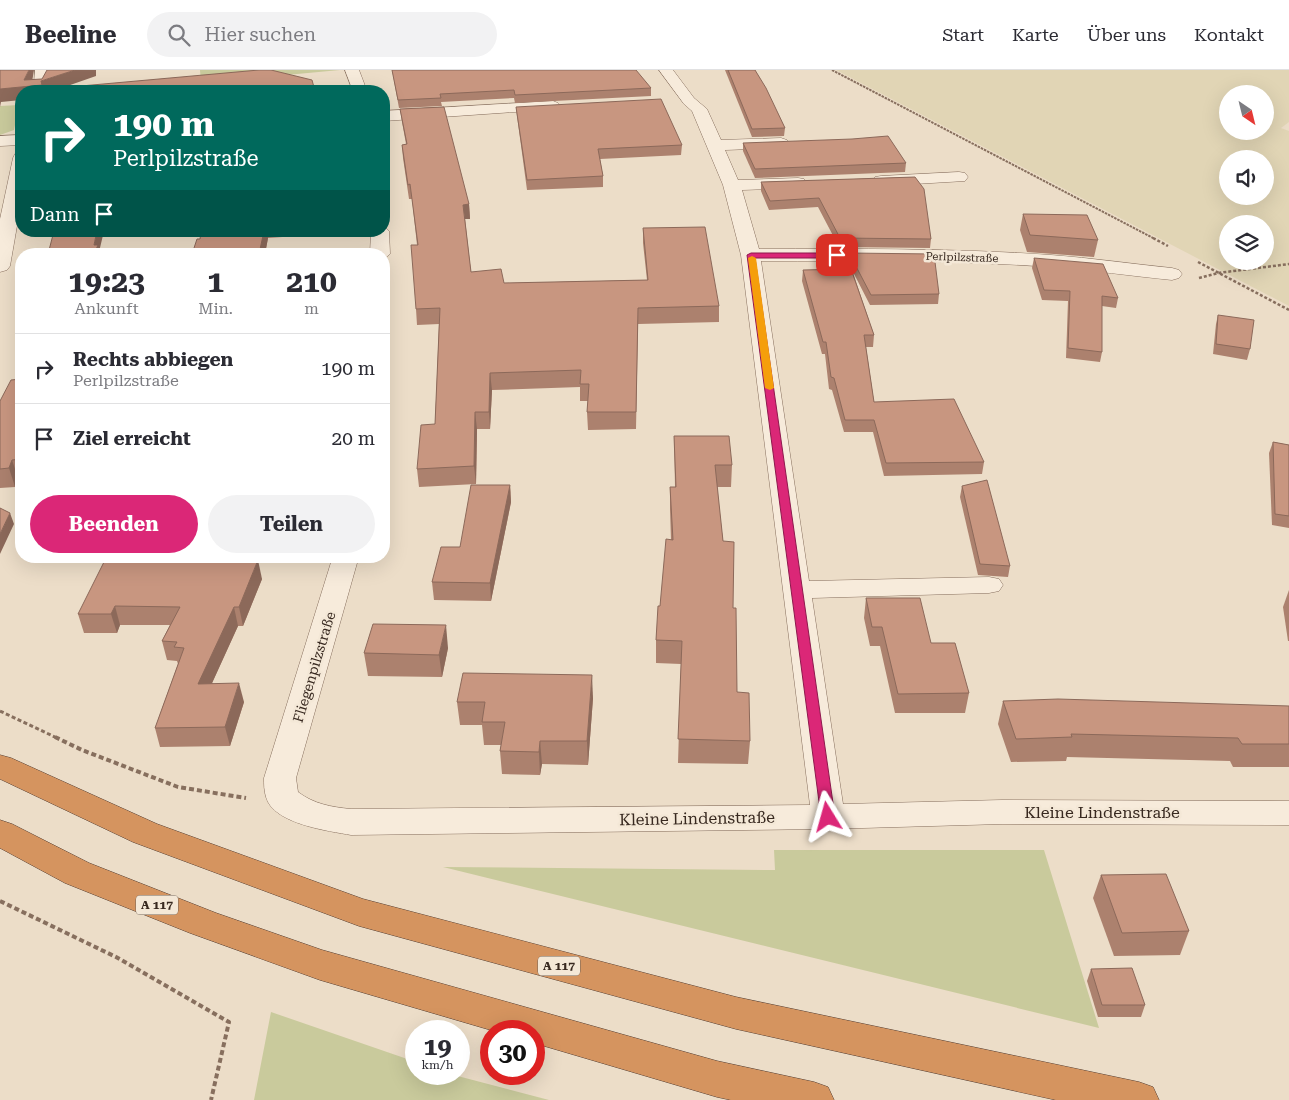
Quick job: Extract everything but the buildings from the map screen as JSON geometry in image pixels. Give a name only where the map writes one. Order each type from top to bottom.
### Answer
[{"type":"highway","name":"A 117","points":[[0,766],[145,833],[360,912],[736,1013],[1139,1100]]},
{"type":"highway","name":"A 117","points":[[0,833],[77,873],[203,923],[320,964],[717,1079],[814,1100]]},
{"type":"street","points":[[40,85],[42,70]]},
{"type":"street","points":[[352,70],[358,85]]},
{"type":"street","points":[[666,70],[680,101],[699,109],[732,185],[751,255],[828,817]]},
{"type":"street","points":[[390,116],[567,106]]},
{"type":"street","points":[[0,141],[15,140]]},
{"type":"street","points":[[715,144],[792,142]]},
{"type":"street","points":[[867,181],[959,177]]},
{"type":"street","points":[[732,185],[819,183]]},
{"type":"street","points":[[0,266],[15,189]]},
{"type":"street","name":"Perlpilzstraße","points":[[751,255],[908,255],[1000,258],[1051,261],[1172,274]]},
{"type":"street","name":"Fliegenpilzstraße","points":[[281,788],[344,563]]},
{"type":"street","points":[[797,590],[989,585]]},
{"type":"street","name":"Kleine Lindenstraße","points":[[281,788],[295,808],[316,818],[351,822],[828,817],[1002,812],[1289,813]]},
{"type":"path","points":[[832,70],[1174,250]]},
{"type":"path","points":[[1192,259],[1289,310]]},
{"type":"path","points":[[1218,273],[1289,264]]},
{"type":"path","points":[[0,712],[82,750],[178,787],[239,798],[281,788]]},
{"type":"path","points":[[0,901],[44,920],[154,978],[229,1022],[212,1100]]},
{"type":"shaded area","points":[[836,70],[1289,70],[1289,122],[1281,128],[1289,131],[1289,306],[1220,270],[1274,270],[1274,215],[1219,215],[1219,270]]},
{"type":"green space","points":[[200,70],[340,70],[201,83]]},
{"type":"green space","points":[[15,105],[14,130],[0,135],[0,106]]},
{"type":"green space","points":[[774,850],[1044,850],[1099,1028],[443,867],[775,870]]},
{"type":"green space","points":[[271,1012],[405,1058],[405,1085],[470,1085],[470,1079],[480,1082],[480,1085],[492,1085],[549,1100],[254,1100]]},
{"type":"slow traffic","points":[[752,258],[770,388]]},
{"type":"route","points":[[828,817],[751,255],[837,255]]}]
